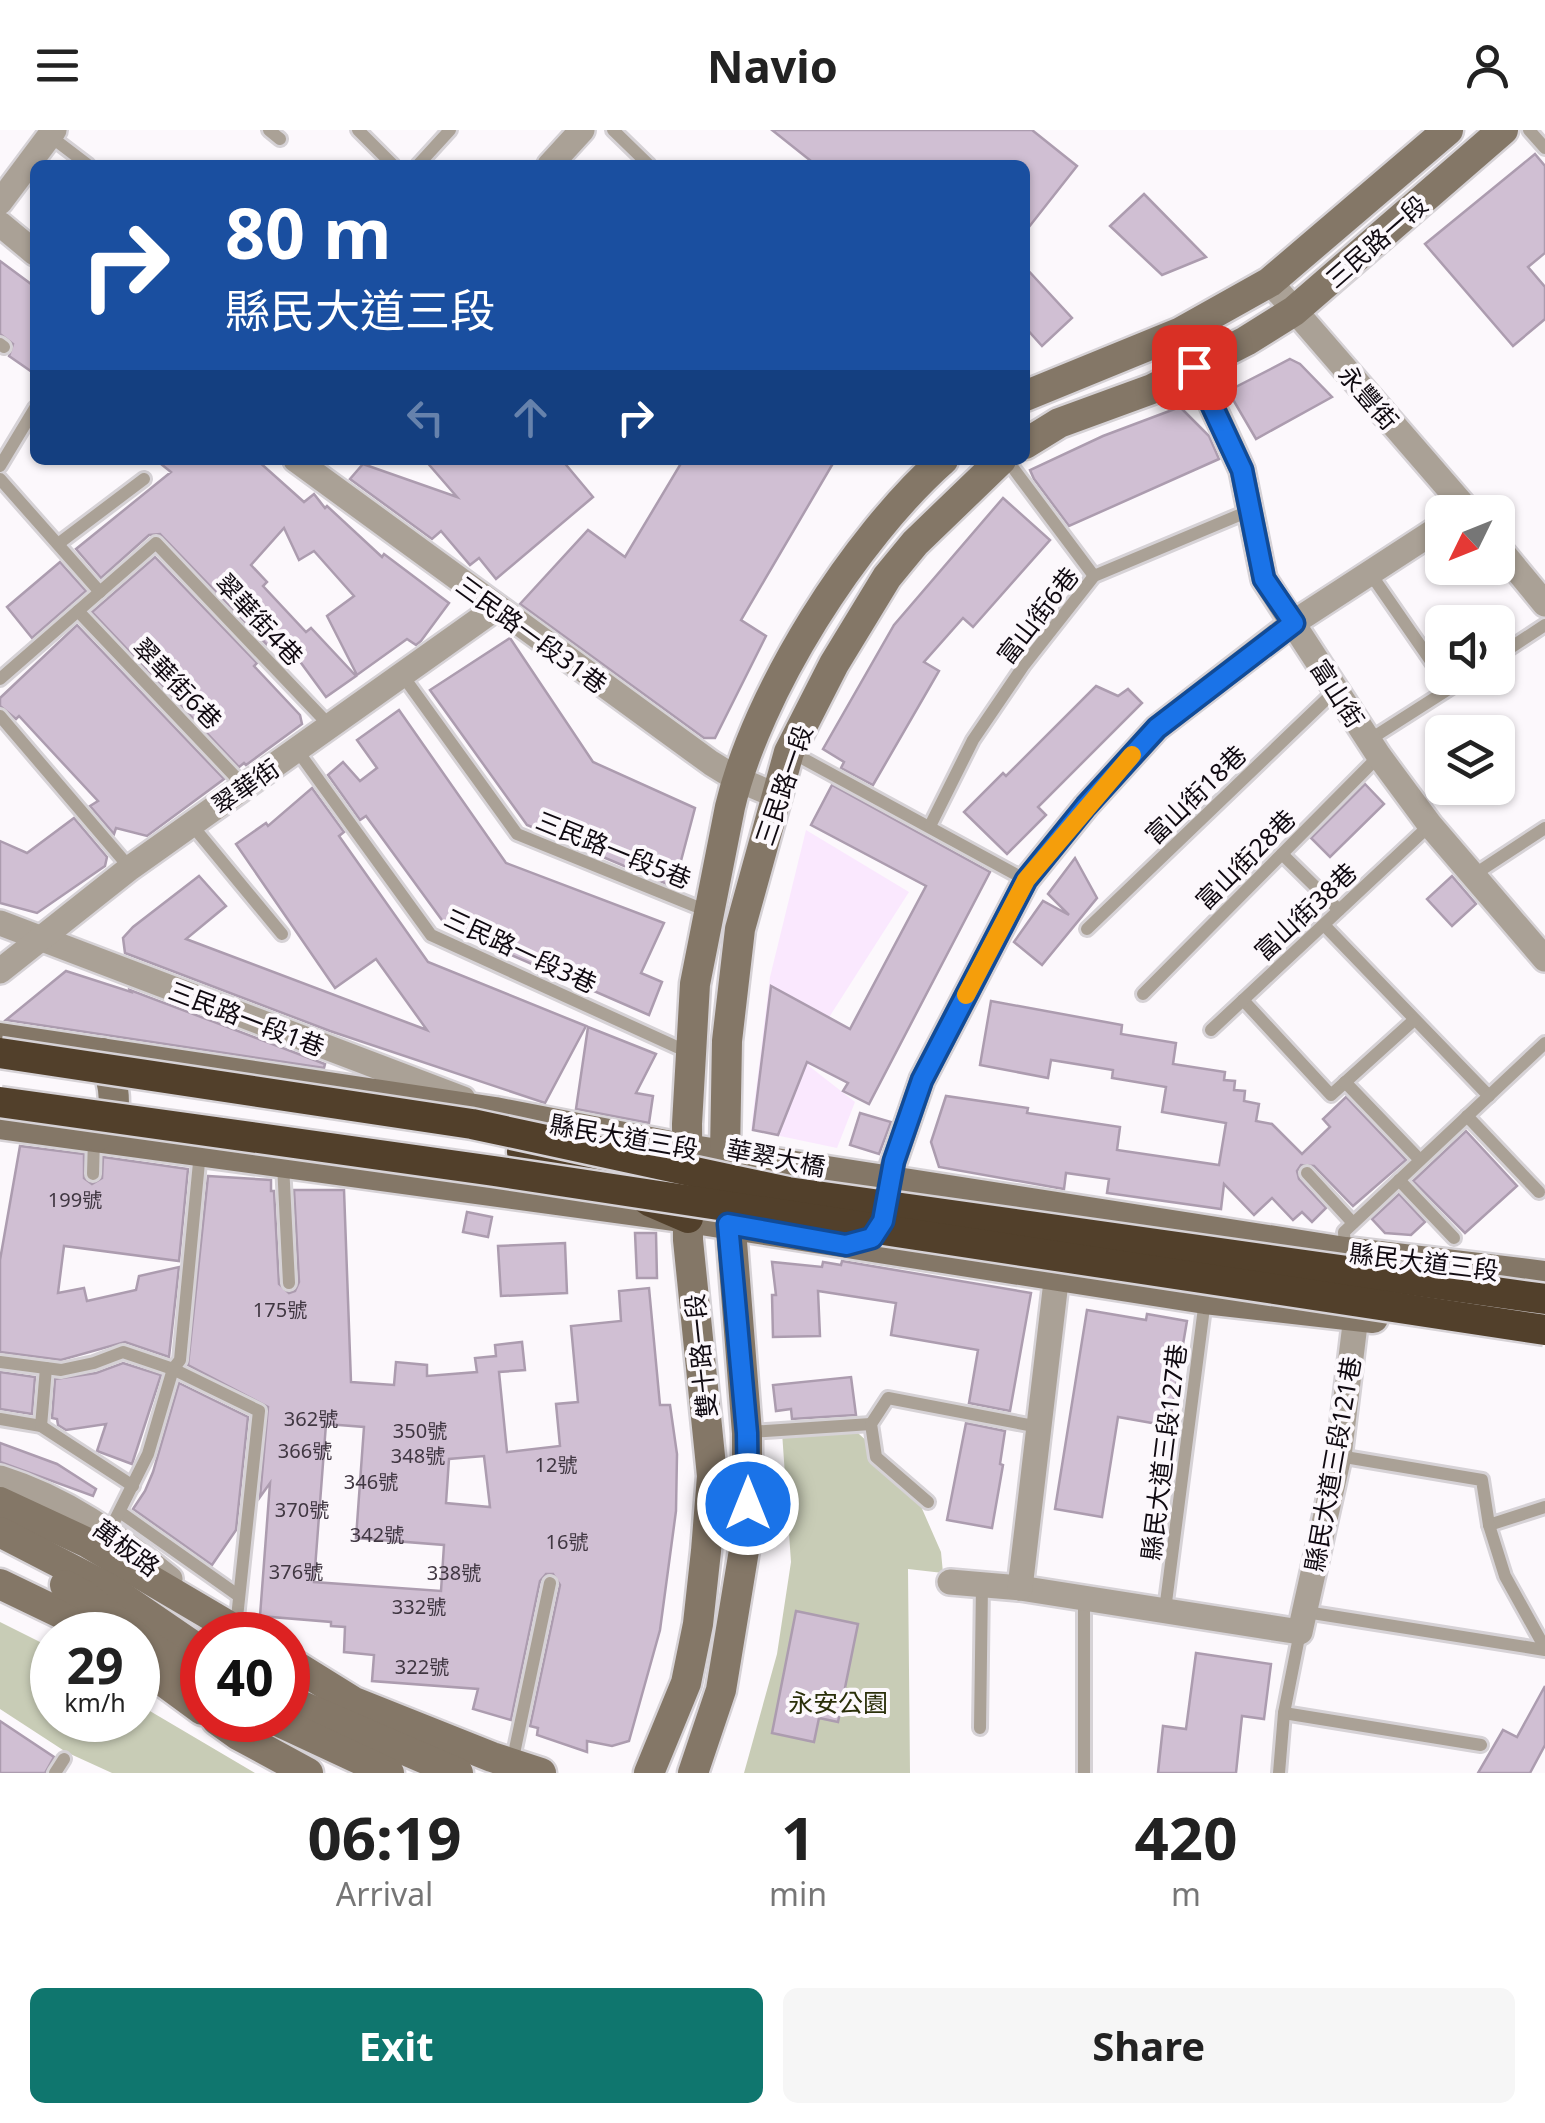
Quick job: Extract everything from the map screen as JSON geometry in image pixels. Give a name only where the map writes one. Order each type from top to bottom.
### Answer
[{"type":"highway","name":"華翠大橋","points":[[0,1053],[472,1124],[788,1192],[1545,1299]]},
{"type":"highway","points":[[0,1074],[522,1152],[620,1181],[651,1202],[688,1218]]},
{"type":"highway","points":[[0,1102],[494,1171],[1545,1330]]},
{"type":"street","points":[[555,160],[582,130]]},
{"type":"street","name":"三民路一段","points":[[1030,394],[1180,332],[1270,282],[1448,130]]},
{"type":"street","name":"三民路一段","points":[[1030,441],[1058,423],[1152,389],[1294,311],[1503,130]]},
{"type":"street","points":[[0,202],[48,132]]},
{"type":"street","points":[[0,224],[30,249]]},
{"type":"street","name":"永豐街","points":[[1270,282],[1452,495]]},
{"type":"street","name":"富山街","points":[[1180,332],[1242,470],[1264,579],[1335,691],[1430,824],[1545,959]]},
{"type":"street","name":"三民路一段31巷","points":[[304,465],[737,779],[775,795]]},
{"type":"street","name":"三民路一段","points":[[687,1159],[695,984],[707,910],[737,779],[781,677],[855,559],[887,518],[938,465]]},
{"type":"street","name":"三民路一段","points":[[726,1164],[726,1041],[740,930],[789,752],[834,664],[888,577],[915,543],[999,465]]},
{"type":"street","points":[[887,518],[915,543]]},
{"type":"street","points":[[846,1245],[872,1238],[883,1221],[888,1180],[922,1080],[1026,880],[1086,806],[1157,728],[1294,623],[1425,537]]},
{"type":"street","points":[[1515,568],[1545,604]]},
{"type":"street","name":"翠華街","points":[[0,971],[130,868],[496,608]]},
{"type":"street","name":"三民路一段1巷","points":[[0,923],[496,1112]]},
{"type":"street","name":"縣民大道三段","points":[[0,1038],[496,1112],[687,1159],[1349,1238],[1545,1276]]},
{"type":"street","points":[[94,1138],[106,1129],[114,1108],[112,1077],[102,1053]]},
{"type":"street","points":[[0,1124],[688,1218],[1205,1299],[1545,1344]]},
{"type":"street","name":"雙十路一段","points":[[649,1773],[686,1683],[698,1624],[712,1476],[688,1218],[687,1159]]},
{"type":"street","name":"雙十路一段","points":[[693,1773],[721,1690],[747,1532],[747,1433],[726,1164]]},
{"type":"street","name":"縣民大道三段121巷","points":[[1303,1622],[1339,1456],[1356,1316],[1349,1238]]},
{"type":"street","points":[[1020,1588],[1057,1273]]},
{"type":"street","name":"萬板路","points":[[0,1478],[60,1502],[106,1528]]},
{"type":"street","points":[[0,1502],[106,1528],[212,1612]]},
{"type":"street","points":[[0,1532],[110,1590],[180,1637]]},
{"type":"street","points":[[0,1553],[84,1595],[106,1612]]},
{"type":"street","points":[[950,1582],[1020,1588],[1165,1610],[1303,1622]]},
{"type":"street","points":[[0,1584],[58,1612]]},
{"type":"street","points":[[0,1596],[31,1612]]},
{"type":"street","points":[[310,1675],[354,1702],[522,1770]]},
{"type":"street","points":[[160,1696],[204,1728],[298,1773]]},
{"type":"street","points":[[310,1709],[458,1773]]},
{"type":"street","points":[[310,1736],[389,1773]]},
{"type":"street","points":[[251,1742],[308,1773]]},
{"type":"lane","points":[[358,130],[388,160]]},
{"type":"lane","points":[[613,130],[644,160]]},
{"type":"lane","points":[[1529,130],[1545,148]]},
{"type":"lane","points":[[48,132],[82,160]]},
{"type":"lane","points":[[422,160],[441,133]]},
{"type":"lane","points":[[0,466],[30,416]]},
{"type":"lane","points":[[1008,465],[1094,576]]},
{"type":"lane","points":[[0,478],[100,592],[0,679]]},
{"type":"lane","points":[[58,544],[144,479]]},
{"type":"lane","name":"富山街6巷","points":[[930,826],[973,740],[1024,665],[1094,576],[1249,511]]},
{"type":"lane","name":"翠華街4巷","points":[[100,592],[156,543],[330,726]]},
{"type":"lane","points":[[1370,573],[1425,652]]},
{"type":"lane","name":"翠華街6巷","points":[[78,611],[245,787]]},
{"type":"lane","points":[[1515,644],[1545,624]]},
{"type":"lane","name":"三民路一段5巷","points":[[402,676],[517,834],[707,910]]},
{"type":"lane","name":"富山街18巷","points":[[1087,928],[1335,691]]},
{"type":"lane","name":"富山街28巷","points":[[1142,994],[1282,854],[1374,748],[1430,695]]},
{"type":"lane","points":[[0,716],[130,868]]},
{"type":"lane","name":"三民路一段3巷","points":[[297,750],[431,935],[690,1053]]},
{"type":"lane","points":[[789,752],[1026,880]]},
{"type":"lane","points":[[191,824],[282,934]]},
{"type":"lane","name":"富山街38巷","points":[[1210,1030],[1430,824]]},
{"type":"lane","points":[[1475,874],[1545,828]]},
{"type":"lane","points":[[1282,854],[1339,910]]},
{"type":"lane","points":[[1324,924],[1489,1096]]},
{"type":"lane","points":[[1243,1000],[1331,1095],[1414,1020]]},
{"type":"lane","points":[[1306,1173],[1349,1238],[1398,1180],[1545,1044]]},
{"type":"lane","points":[[1346,1082],[1420,1160]]},
{"type":"lane","points":[[1467,1116],[1538,1192]]},
{"type":"lane","points":[[93,1174],[94,1138]]},
{"type":"lane","points":[[200,1152],[180,1360],[173,1369],[148,1454],[106,1528],[239,1596]]},
{"type":"lane","points":[[283,1164],[289,1283]]},
{"type":"lane","points":[[1398,1180],[1454,1238]]},
{"type":"lane","name":"縣民大道三段127巷","points":[[1165,1610],[1205,1299]]},
{"type":"lane","points":[[0,1362],[62,1370],[94,1364],[123,1352],[173,1369],[259,1411],[236,1612]]},
{"type":"lane","points":[[41,1426],[46,1368]]},
{"type":"lane","points":[[928,1502],[876,1456],[871,1424],[888,1398],[1040,1427]]},
{"type":"lane","points":[[0,1419],[41,1426],[132,1486]]},
{"type":"lane","points":[[747,1433],[871,1424]]},
{"type":"lane","points":[[1339,1456],[1482,1480],[1489,1525],[1505,1576],[1545,1649]]},
{"type":"lane","points":[[1489,1525],[1545,1507]]},
{"type":"lane","points":[[522,1770],[550,1583]]},
{"type":"lane","points":[[980,1728],[982,1585]]},
{"type":"lane","points":[[1084,1598],[1084,1773]]},
{"type":"lane","points":[[1279,1773],[1284,1713],[1303,1622],[1545,1649]]},
{"type":"lane","points":[[1284,1713],[1482,1745]]},
{"type":"lane","points":[[55,1773],[64,1759]]},
{"type":"shaded area","points":[[806,830],[909,892],[828,1019],[809,1066],[855,1102],[837,1148],[751,1130],[770,977]]},
{"type":"green space","name":"永安公園","points":[[849,1425],[909,1479],[941,1552],[943,1573],[908,1569],[910,1773],[744,1773],[777,1654],[791,1562],[782,1432]]},
{"type":"green space","points":[[0,1622],[30,1637],[30,1729],[0,1709]]},
{"type":"green space","points":[[160,1717],[180,1729],[180,1742],[202,1742],[255,1773],[112,1773],[51,1742],[160,1742]]},
{"type":"building","points":[[772,130],[1032,130],[1077,166],[1030,226],[1030,160],[810,160]]},
{"type":"building","points":[[1535,154],[1545,166],[1545,253],[1528,267],[1545,287],[1545,319],[1513,346],[1425,244]]},
{"type":"building","points":[[1144,194],[1206,257],[1162,275],[1110,226]]},
{"type":"building","points":[[0,261],[30,283],[30,371],[9,356],[13,344],[0,334]]},
{"type":"building","points":[[1030,272],[1072,318],[1042,346],[1030,333]]},
{"type":"building","points":[[1290,359],[1300,364],[1332,397],[1256,439],[1228,391]]},
{"type":"building","points":[[1180,407],[1209,436],[1219,459],[1069,526],[1034,479],[1030,470],[1103,436]]},
{"type":"building","points":[[162,465],[263,465],[304,502],[314,494],[382,557],[384,554],[449,603],[416,645],[407,639],[357,675],[327,616],[354,596],[314,551],[299,560],[284,528],[251,565],[267,582],[263,586],[306,632],[311,628],[356,676],[326,697],[282,637],[271,649],[160,534],[149,535],[101,578],[76,549],[171,472]]},
{"type":"building","points":[[366,465],[457,497],[429,465],[566,465],[593,497],[496,579],[479,558],[470,565],[441,531],[432,539],[350,479]]},
{"type":"building","points":[[680,465],[832,465],[741,620],[766,636],[715,738],[704,738],[520,604],[588,530],[625,557]]},
{"type":"building","points":[[1003,498],[1050,540],[973,627],[963,618],[924,662],[939,671],[873,785],[841,768],[844,762],[823,749],[894,625]]},
{"type":"building","points":[[155,557],[257,663],[254,666],[300,715],[302,724],[246,765],[239,767],[92,612]]},
{"type":"building","points":[[60,562],[86,591],[32,638],[7,607]]},
{"type":"building","points":[[77,625],[224,779],[147,836],[116,828],[114,834],[90,806],[98,801],[19,716],[16,719],[0,706],[0,698]]},
{"type":"building","points":[[510,638],[593,762],[695,808],[674,887],[527,825],[430,690]]},
{"type":"building","points":[[1096,686],[1118,696],[1128,689],[1142,703],[1038,807],[1046,815],[1007,854],[964,812]]},
{"type":"building","points":[[399,710],[506,863],[664,923],[641,973],[662,982],[649,1015],[447,927],[366,816],[360,820],[328,775],[343,762],[360,781],[377,768],[357,740]]},
{"type":"building","points":[[1365,784],[1384,804],[1330,857],[1311,838]]},
{"type":"building","points":[[832,785],[990,872],[869,1104],[843,1091],[848,1083],[807,1062],[778,1135],[753,1130],[771,986],[850,1029],[926,886],[811,825]]},
{"type":"building","points":[[312,788],[344,832],[339,836],[428,962],[586,1026],[545,1103],[330,1031],[125,953],[123,938],[133,927],[199,876],[226,906],[186,939],[427,1030],[376,959],[335,988],[236,844],[266,823],[268,826]]},
{"type":"building","points":[[74,818],[107,857],[105,866],[37,913],[0,903],[0,841],[27,853]]},
{"type":"building","points":[[1075,858],[1097,898],[1042,965],[1014,942],[1043,901],[1069,915],[1048,894]]},
{"type":"building","points":[[1452,876],[1476,904],[1452,926],[1427,899]]},
{"type":"building","points":[[66,971],[130,990],[325,1064],[324,1068],[6,1020]]},
{"type":"building","points":[[991,1001],[1122,1025],[1121,1034],[1176,1043],[1173,1064],[1225,1072],[1224,1080],[1235,1081],[1234,1090],[1245,1091],[1244,1101],[1259,1104],[1256,1121],[1272,1124],[1302,1154],[1330,1127],[1323,1119],[1346,1097],[1406,1160],[1353,1206],[1314,1166],[1301,1165],[1297,1171],[1299,1179],[1326,1208],[1312,1222],[1302,1212],[1293,1220],[1272,1198],[1254,1215],[1224,1184],[1221,1209],[1107,1193],[1109,1179],[1066,1173],[1064,1189],[939,1167],[931,1142],[946,1096],[1120,1127],[1117,1150],[1219,1165],[1226,1123],[1162,1112],[1166,1087],[1112,1078],[1113,1070],[1051,1060],[1048,1078],[980,1065]]},
{"type":"building","points":[[588,1027],[656,1054],[636,1093],[653,1096],[649,1123],[576,1109]]},
{"type":"building","points":[[860,1113],[891,1122],[879,1154],[850,1145]]},
{"type":"building","points":[[1466,1131],[1517,1186],[1465,1233],[1413,1181]]},
{"type":"building","points":[[20,1146],[84,1154],[84,1178],[92,1184],[102,1178],[103,1157],[188,1169],[179,1261],[64,1246],[58,1293],[84,1288],[87,1301],[136,1290],[139,1276],[179,1267],[169,1357],[125,1342],[61,1360],[0,1352],[0,1260]]},
{"type":"building","points":[[208,1176],[271,1180],[279,1284],[289,1293],[295,1291],[299,1282],[294,1190],[344,1190],[351,1382],[394,1385],[396,1362],[427,1365],[427,1376],[477,1372],[475,1358],[496,1356],[495,1345],[522,1342],[525,1370],[499,1372],[507,1452],[560,1446],[556,1404],[578,1402],[571,1326],[621,1321],[619,1291],[649,1288],[660,1405],[670,1405],[677,1454],[676,1511],[660,1630],[629,1741],[612,1746],[587,1741],[587,1752],[537,1735],[538,1728],[530,1726],[560,1585],[553,1574],[546,1574],[540,1581],[511,1720],[473,1709],[478,1689],[372,1681],[374,1655],[344,1652],[345,1627],[310,1620],[310,1612],[260,1612],[270,1483],[260,1497],[268,1407],[188,1365]],"holes":[[[326,1424],[364,1427],[356,1538],[444,1545],[441,1591],[314,1582]],[[484,1456],[490,1507],[446,1503],[449,1459]]]},
{"type":"building","points":[[1399,1194],[1425,1222],[1411,1235],[1385,1233],[1372,1219]]},
{"type":"building","points":[[467,1212],[492,1217],[488,1237],[463,1232]]},
{"type":"building","points":[[635,1233],[656,1233],[657,1278],[637,1278]]},
{"type":"building","points":[[565,1243],[567,1293],[501,1296],[498,1246]]},
{"type":"building","points":[[842,1261],[1031,1293],[1010,1411],[969,1403],[978,1350],[891,1335],[896,1303],[818,1291],[820,1336],[773,1337],[772,1295],[776,1295],[772,1262],[822,1267],[823,1262],[841,1265]]},
{"type":"building","points":[[1087,1310],[1146,1320],[1147,1314],[1187,1321],[1169,1426],[1118,1417],[1102,1517],[1055,1509]]},
{"type":"building","points":[[123,1363],[161,1375],[132,1464],[97,1451],[106,1424],[66,1430],[52,1418],[55,1379],[96,1373]]},
{"type":"building","points":[[0,1372],[35,1377],[32,1414],[0,1409]]},
{"type":"building","points":[[851,1377],[856,1415],[792,1419],[791,1409],[776,1411],[773,1385]]},
{"type":"building","points":[[179,1383],[248,1417],[236,1530],[212,1565],[133,1509],[153,1472]]},
{"type":"building","points":[[966,1423],[1005,1431],[992,1528],[947,1520]]},
{"type":"building","points":[[0,1443],[57,1464],[96,1489],[93,1496],[0,1462]]},
{"type":"building","points":[[796,1611],[858,1624],[838,1722],[819,1718],[814,1742],[772,1733]]},
{"type":"building","points":[[1196,1653],[1271,1664],[1264,1719],[1242,1716],[1236,1773],[1158,1773],[1163,1726],[1186,1729]]},
{"type":"building","points":[[1545,1686],[1545,1745],[1530,1773],[1478,1773],[1503,1730],[1517,1737]]},
{"type":"building","points":[[0,1721],[54,1757],[45,1773],[0,1773]]},
{"type":"slow traffic","points":[[966,995],[1026,880],[1132,755]]},
{"type":"route","points":[[748,1504],[747,1433],[728,1224],[846,1245],[872,1238],[883,1221],[888,1180],[922,1080],[1026,880],[1157,728],[1294,623],[1264,579],[1242,470],[1194,367]]}]
